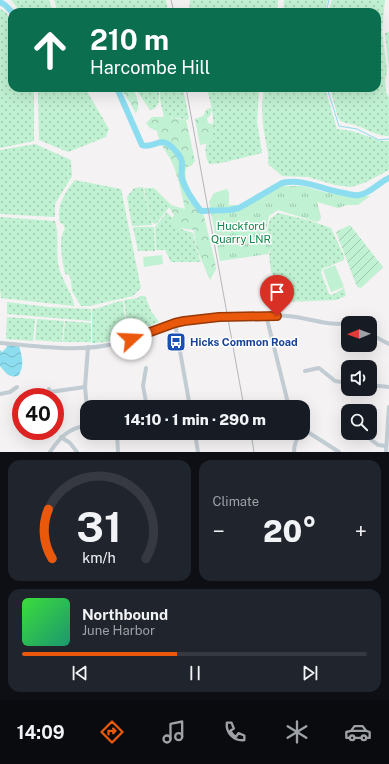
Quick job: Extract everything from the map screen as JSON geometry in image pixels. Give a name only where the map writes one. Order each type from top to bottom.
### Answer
[{"type":"street","points":[[266,315],[287,400]]},
{"type":"street","points":[[0,343],[88,347],[120,343],[175,323],[219,317],[266,315],[288,316],[327,323],[341,324]]},
{"type":"street","points":[[175,323],[189,400]]},
{"type":"street","points":[[377,338],[389,344]]},
{"type":"street","points":[[86,400],[85,387],[88,347]]},
{"type":"street","points":[[305,371],[319,368],[335,381],[341,382]]},
{"type":"street","points":[[146,400],[144,386],[147,372]]},
{"type":"street","points":[[330,376],[333,372]]},
{"type":"street","points":[[377,386],[389,387]]},
{"type":"street","points":[[0,394],[10,392],[17,387]]},
{"type":"street","points":[[64,390],[85,387]]},
{"type":"street","points":[[386,452],[389,407]]},
{"type":"street","points":[[64,434],[80,427]]},
{"type":"street","points":[[310,433],[339,452]]},
{"type":"street","points":[[64,439],[70,443],[76,452]]},
{"type":"street","points":[[50,452],[59,440]]},
{"type":"street","points":[[117,440],[118,452]]},
{"type":"street","points":[[196,440],[198,452]]},
{"type":"street","points":[[294,452],[297,440]]},
{"type":"street","points":[[372,440],[378,445],[387,444]]},
{"type":"green space","points":[[11,0],[49,0],[52,8],[18,8]]},
{"type":"green space","points":[[54,0],[166,0],[167,8],[57,8]]},
{"type":"green space","points":[[190,0],[278,0],[277,8],[189,8]]},
{"type":"green space","points":[[284,0],[328,0],[325,8],[283,8]]},
{"type":"green space","points":[[332,0],[385,0],[382,31],[387,71],[385,80],[386,92],[389,97],[389,136],[380,135],[355,125],[342,122],[338,118],[331,92],[381,92],[381,8],[329,8]]},
{"type":"green space","points":[[0,9],[6,12],[8,16],[8,92],[34,92],[34,141],[0,148]]},
{"type":"green space","points":[[389,32],[389,70],[385,33]]},
{"type":"green space","points":[[38,92],[87,92],[109,129],[106,137],[68,152],[39,140]]},
{"type":"green space","points":[[123,92],[134,92],[138,104],[136,114]]},
{"type":"green space","points":[[138,92],[159,92],[158,105],[154,109],[150,110]]},
{"type":"green space","points":[[160,92],[184,92],[189,119],[186,120],[164,117]]},
{"type":"green space","points":[[208,92],[259,92],[257,122],[262,153],[221,163],[209,164],[206,147],[213,122]]},
{"type":"green space","points":[[264,92],[326,92],[337,129],[352,131],[382,141],[389,141],[389,170],[364,183],[351,187],[335,185],[308,177],[282,176],[268,164],[262,105]]},
{"type":"green space","points":[[211,108],[212,110],[210,116],[207,118],[208,123],[212,124],[213,126],[211,142],[200,145],[195,119],[203,116],[207,109]]},
{"type":"green space","points":[[152,117],[168,117],[186,120],[195,161],[191,166],[187,167],[186,177],[192,195],[202,208],[215,262],[216,269],[210,280],[196,247],[194,230],[179,228],[169,222],[174,215],[167,204],[185,209],[172,162],[160,141],[157,131],[150,128],[146,123]]},
{"type":"green space","points":[[35,144],[71,160],[72,176],[55,204],[55,217],[0,214],[0,150]]},
{"type":"green space","points":[[75,180],[121,189],[141,288],[133,296],[89,306],[81,306],[72,291],[69,275],[65,274],[61,251],[61,239],[65,229],[63,224],[60,223],[59,211],[62,200]]},
{"type":"green space","name":"Huckford Quarry LNR","points":[[279,186],[303,186],[324,192],[349,196],[370,196],[358,205],[347,205],[338,208],[317,202],[321,217],[317,222],[278,210],[269,216],[266,230],[272,247],[268,254],[220,261],[209,202],[214,193],[227,189],[229,193],[229,205],[248,205]]},
{"type":"green space","points":[[143,187],[152,225],[132,226],[127,197],[134,188]]},
{"type":"green space","points":[[144,188],[154,188],[171,205],[156,224],[151,221]]},
{"type":"green space","points":[[167,212],[181,229],[193,233],[201,262],[171,262],[165,250],[156,250],[155,227]]},
{"type":"green space","points":[[278,213],[308,220],[331,228],[344,256],[344,260],[322,269],[321,273],[329,294],[332,295],[344,288],[346,296],[336,300],[284,302],[282,292],[277,287],[274,276],[271,272],[269,255],[272,246],[267,230],[270,219]]},
{"type":"green space","points":[[0,217],[55,221],[59,268],[74,306],[1,298]]},
{"type":"green space","points":[[350,225],[383,267],[361,288],[357,287],[336,232]]},
{"type":"green space","points":[[133,227],[154,227],[155,251],[138,251]]},
{"type":"green space","points":[[162,255],[163,264],[144,267],[143,257]]},
{"type":"green space","points":[[335,265],[344,287],[331,292],[323,270]]},
{"type":"green space","points":[[140,296],[145,296],[151,311],[159,322],[128,334],[124,300],[138,298]]},
{"type":"green space","points":[[123,301],[127,336],[106,342],[92,343],[92,309]]},
{"type":"green space","points":[[7,302],[48,307],[91,309],[91,321],[7,314]]},
{"type":"green space","points":[[7,317],[35,319],[33,341],[6,339]]},
{"type":"green space","points":[[37,319],[64,321],[62,342],[35,340]]},
{"type":"green space","points":[[65,321],[91,323],[91,342],[63,342]]},
{"type":"water","points":[[6,345],[19,346],[22,358],[22,369],[18,376],[10,376],[0,366],[0,350],[2,352],[7,347]]},
{"type":"waterway","points":[[327,8],[329,0]]},
{"type":"waterway","points":[[0,2],[8,8]]},
{"type":"waterway","points":[[119,92],[142,145],[148,146],[165,142],[179,155],[182,161],[182,179],[190,196],[201,211],[230,210],[239,208],[282,183],[305,183],[336,192],[357,195],[371,190],[389,178]]},
{"type":"waterway","points":[[328,92],[339,126],[357,129],[379,140],[389,139]]},
{"type":"railway","points":[[171,0],[173,8]]},
{"type":"railway","points":[[187,92],[243,400]]},
{"type":"railway","points":[[252,440],[254,452]]},
{"type":"place","name":"Hicks Common Road","points":[[176,342]]},
{"type":"route","points":[[131,339],[184,321],[219,317],[277,316]]}]
